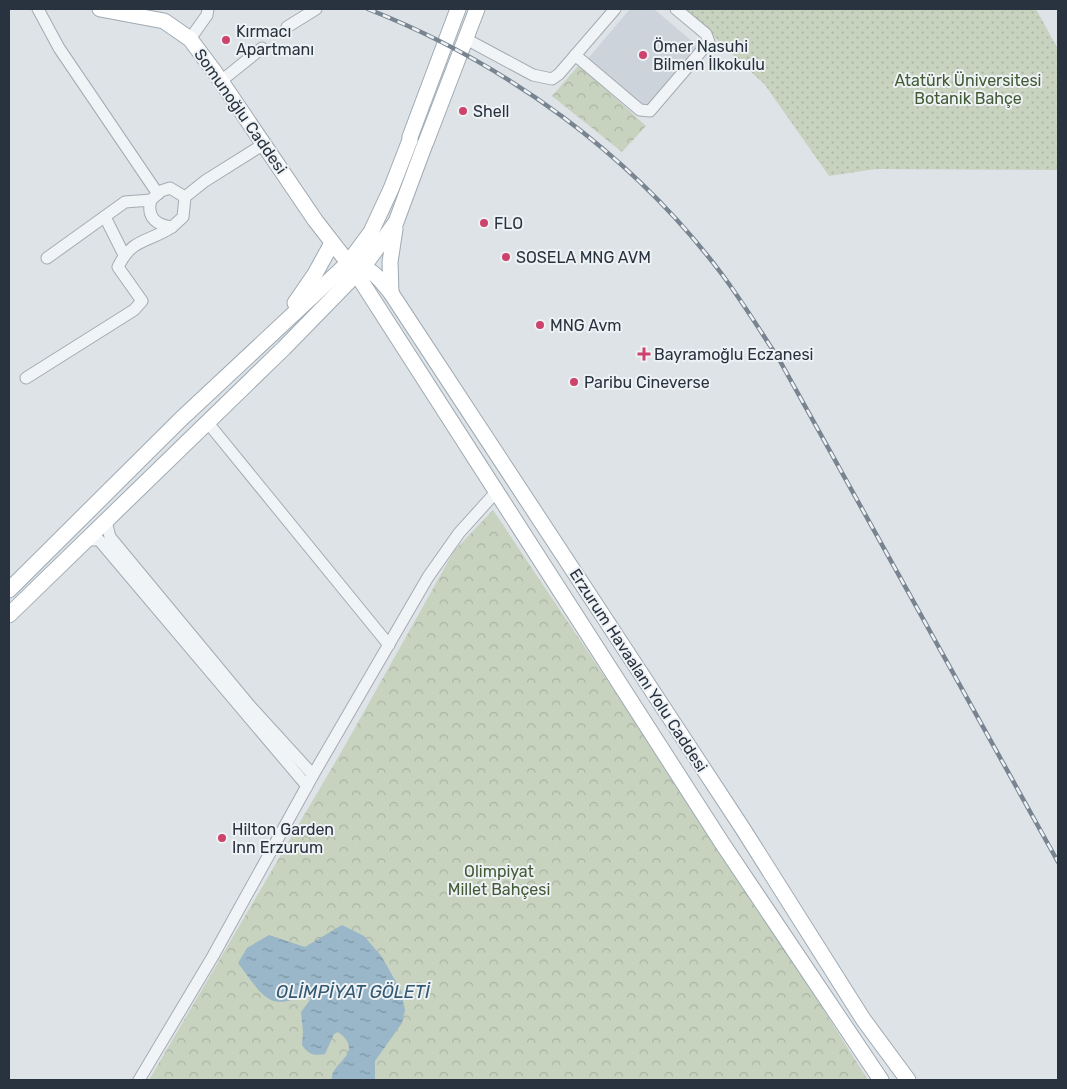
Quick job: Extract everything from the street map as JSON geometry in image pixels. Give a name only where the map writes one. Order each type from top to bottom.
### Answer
[{"type":"main road","name":"Somunoğlu Caddesi","points":[[100,9],[164,21],[190,39],[332,243],[356,267]]},
{"type":"main road","points":[[9,590],[194,406],[285,320],[356,267],[391,190],[458,9]]},
{"type":"main road","points":[[391,293],[390,262],[396,222],[477,9]]},
{"type":"main road","points":[[410,138],[416,132],[422,133],[426,143]]},
{"type":"main road","points":[[9,615],[208,422],[356,267],[396,222]]},
{"type":"main road","points":[[285,320],[332,243]]},
{"type":"main road","name":"Erzurum Havaalanı Yolu Caddesi","points":[[356,267],[379,277],[391,293],[743,829],[863,1019],[908,1080]]},
{"type":"main road","name":"Erzurum Havaalanı Yolu Caddesi","points":[[356,267],[496,492],[722,843],[880,1080]]},
{"type":"main road","points":[[194,406],[208,422]]},
{"type":"main road","points":[[623,688],[642,675]]},
{"type":"main road","points":[[722,843],[743,829]]},
{"type":"main road","points":[[740,870],[761,857]]},
{"type":"street","points":[[38,9],[59,48],[154,197]]},
{"type":"street","points":[[190,39],[208,9]]},
{"type":"street","points":[[287,27],[316,9]]},
{"type":"street","points":[[466,39],[518,68],[544,79],[552,78],[559,74],[615,9]]},
{"type":"street","points":[[574,55],[640,110],[648,112],[707,46],[709,40],[706,34],[676,9]]},
{"type":"street","points":[[221,81],[262,48]]},
{"type":"street","points":[[26,378],[134,310],[142,301],[118,267],[124,255],[136,244],[157,236],[172,227],[183,217],[184,197],[205,181],[264,144]]},
{"type":"street","points":[[47,258],[125,202],[154,197],[170,188],[184,197]]},
{"type":"street","points":[[154,197],[149,207],[153,219],[160,226],[172,227]]},
{"type":"street","points":[[105,217],[124,255]]},
{"type":"street","points":[[208,422],[389,644]]},
{"type":"street","points":[[139,1080],[213,956],[313,775],[428,577],[459,533],[496,492]]},
{"type":"street","points":[[106,521],[110,537],[250,706],[313,775]]},
{"type":"street","points":[[86,540],[99,540],[307,786]]},
{"type":"shaded area","name":"Ömer Nasuhi Bilmen İlkokulu","points":[[630,9],[654,9],[700,48],[644,112],[585,62]]},
{"type":"green space","name":"Atatürk Üniversitesi Botanik Bahçe","points":[[684,9],[1036,9],[1058,49],[1058,170],[876,169],[829,176],[765,85]]},
{"type":"green space","points":[[579,65],[646,126],[622,152],[552,96]]},
{"type":"green space","name":"Olimpiyat Millet Bahçesi","points":[[493,510],[749,892],[868,1080],[149,1080],[347,742],[454,551]]},
{"type":"water","name":"OLİMPİYAT GÖLETİ","points":[[342,925],[364,936],[382,957],[401,991],[405,1010],[402,1023],[375,1061],[375,1080],[332,1080],[336,1068],[348,1052],[349,1046],[346,1039],[338,1032],[334,1034],[325,1054],[312,1054],[302,1045],[301,1012],[310,1000],[310,991],[285,1002],[268,998],[254,984],[238,963],[247,948],[269,935],[305,947]]},
{"type":"railway","points":[[368,9],[419,31],[469,57],[517,85],[563,117],[647,189],[686,230],[721,273],[780,361],[1058,862]]},
{"type":"place","name":"Kırmacı Apartmanı","points":[[226,40]]},
{"type":"place","name":"Ömer Nasuhi Bilmen İlkokulu","points":[[643,55]]},
{"type":"place","name":"Shell","points":[[463,111]]},
{"type":"place","name":"FLO","points":[[484,223]]},
{"type":"place","name":"SOSELA MNG AVM","points":[[506,257]]},
{"type":"place","name":"MNG Avm","points":[[540,325]]},
{"type":"place","name":"Bayramoğlu Eczanesi","points":[[644,354]]},
{"type":"place","name":"Paribu Cineverse","points":[[574,382]]},
{"type":"place","name":"Hilton Garden Inn Erzurum","points":[[222,838]]}]
